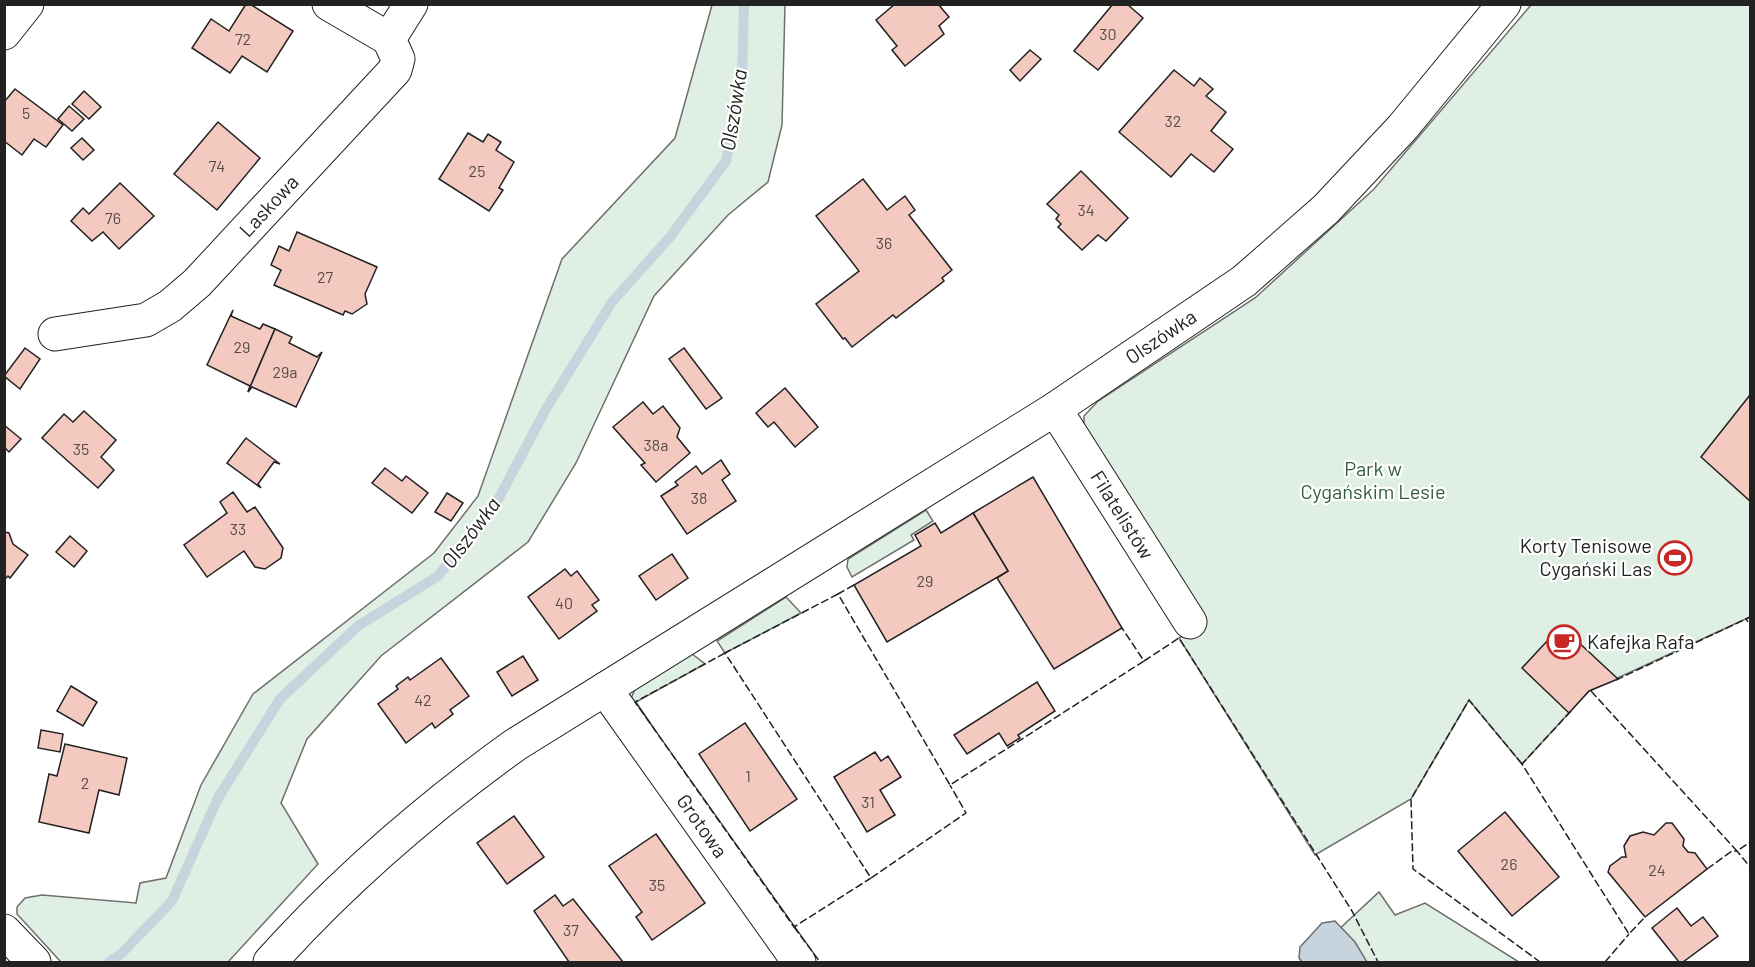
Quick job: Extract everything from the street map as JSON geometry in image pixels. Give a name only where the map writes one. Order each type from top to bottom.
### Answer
[{"type":"street","points":[[4,33],[27,4]]},
{"type":"street","points":[[329,4],[389,39],[411,4]]},
{"type":"street","name":"Olszówka","points":[[270,963],[340,889],[454,789],[515,745],[1055,409],[1244,280],[1326,209],[1402,128],[1504,4]]},
{"type":"street","name":"Laskowa","points":[[55,334],[146,320],[170,306],[197,283],[387,80],[398,59],[389,39]]},
{"type":"street","name":"Filatelistów","points":[[1055,409],[1190,622]]},
{"type":"street","name":"Grotowa","points":[[605,689],[799,963]]},
{"type":"green space","points":[[712,5],[785,5],[782,125],[768,182],[728,215],[654,296],[576,463],[528,542],[381,656],[307,739],[281,803],[318,864],[228,962],[61,962],[17,914],[17,907],[25,898],[42,895],[136,903],[140,883],[166,878],[201,785],[253,694],[434,553],[478,496],[562,259],[675,138]]},
{"type":"green space","name":"Park w Cygańskim Lesie","points":[[1531,5],[1750,5],[1750,617],[1589,691],[1522,764],[1469,700],[1411,799],[1315,855],[1179,638],[1206,622],[1084,427],[1084,416],[1098,401],[1255,298],[1374,189]]},
{"type":"green space","points":[[926,510],[933,521],[911,535],[914,540],[852,577],[847,567],[848,559]]},
{"type":"green space","points":[[786,597],[801,613],[725,653],[717,641]]},
{"type":"green space","points":[[691,653],[705,664],[636,702],[657,733],[651,736],[631,699],[636,686]]},
{"type":"green space","points":[[1379,892],[1395,915],[1425,903],[1519,962],[1304,962]]},
{"type":"shaded area","points":[[1335,921],[1355,942],[1367,962],[1302,962],[1299,958],[1300,947],[1322,923]]},
{"type":"building","points":[[246,4],[250,4],[293,31],[267,72],[242,56],[230,73],[192,48],[211,19],[229,31]]},
{"type":"building","points":[[895,4],[938,4],[949,17],[939,26],[944,34],[905,66],[892,50],[897,46],[876,20]]},
{"type":"building","points":[[1113,4],[1127,4],[1143,18],[1098,70],[1074,51]]},
{"type":"building","points":[[1030,50],[1041,59],[1020,81],[1010,70]]},
{"type":"building","points":[[1174,70],[1194,86],[1200,78],[1213,89],[1206,96],[1226,112],[1211,131],[1233,149],[1214,172],[1191,154],[1171,177],[1119,132]]},
{"type":"building","points":[[15,89],[63,125],[46,147],[34,139],[22,155],[4,141],[4,102]]},
{"type":"building","points":[[84,91],[101,107],[89,119],[72,104]]},
{"type":"building","points":[[69,106],[84,119],[72,131],[58,119]]},
{"type":"building","points":[[218,122],[260,158],[217,210],[174,174]]},
{"type":"building","points":[[468,133],[483,142],[488,134],[501,142],[496,150],[514,162],[499,188],[503,190],[489,211],[439,179]]},
{"type":"building","points":[[82,138],[94,150],[83,160],[71,148]]},
{"type":"building","points":[[1081,171],[1128,218],[1106,241],[1098,235],[1082,250],[1058,227],[1061,224],[1056,219],[1059,215],[1047,204]]},
{"type":"building","points":[[863,179],[887,210],[905,196],[915,210],[909,215],[952,270],[942,278],[944,281],[896,318],[893,315],[852,347],[816,304],[859,271],[816,216]]},
{"type":"building","points":[[120,183],[154,216],[119,249],[103,232],[92,241],[71,221],[83,208],[89,214]]},
{"type":"building","points":[[297,232],[377,267],[365,294],[367,304],[352,314],[345,311],[343,315],[274,285],[281,270],[271,265],[279,246],[289,251]]},
{"type":"building","points":[[233,310],[231,316],[260,329],[263,324],[275,329],[248,392],[250,386],[207,365]]},
{"type":"building","points":[[275,329],[292,337],[289,343],[317,357],[322,352],[296,407],[252,387],[248,392]]},
{"type":"building","points":[[25,348],[40,359],[20,389],[4,376]]},
{"type":"building","points":[[684,348],[722,398],[706,409],[669,359]]},
{"type":"building","points":[[785,388],[818,427],[795,447],[774,422],[768,427],[756,413]]},
{"type":"building","points":[[1750,395],[1750,501],[1701,457]]},
{"type":"building","points":[[643,402],[653,414],[663,406],[680,428],[677,437],[690,453],[656,482],[641,465],[645,463],[613,427]]},
{"type":"building","points":[[84,411],[116,440],[101,457],[114,470],[98,488],[42,438],[64,414],[73,422]]},
{"type":"building","points":[[4,425],[21,439],[9,452],[4,447]]},
{"type":"building","points":[[246,438],[280,464],[274,462],[258,484],[261,488],[227,463]]},
{"type":"building","points":[[721,460],[730,474],[722,480],[736,501],[687,534],[661,496],[678,485],[675,482],[696,466],[702,474]]},
{"type":"building","points":[[385,468],[402,481],[406,476],[428,493],[412,513],[372,483]]},
{"type":"building","points":[[1033,477],[1122,628],[1054,669],[997,578],[1008,571],[973,513]]},
{"type":"building","points":[[233,492],[247,512],[255,507],[283,548],[281,558],[265,569],[255,567],[244,551],[207,577],[184,545],[227,513],[220,502]]},
{"type":"building","points":[[447,493],[463,503],[451,521],[435,512]]},
{"type":"building","points":[[973,513],[1008,571],[887,642],[854,585],[921,546],[915,535],[935,523],[941,533]]},
{"type":"building","points":[[4,532],[9,533],[13,544],[28,555],[10,578],[8,576],[4,580]]},
{"type":"building","points":[[70,536],[87,551],[74,567],[56,552]]},
{"type":"building","points":[[672,554],[688,578],[656,600],[639,576]]},
{"type":"building","points":[[565,569],[571,576],[577,571],[599,600],[592,605],[597,611],[559,639],[528,597]]},
{"type":"building","points":[[1561,626],[1618,679],[1589,691],[1569,713],[1522,668]]},
{"type":"building","points":[[523,656],[538,680],[512,696],[497,672]]},
{"type":"building","points":[[441,658],[469,696],[450,710],[453,714],[435,728],[432,723],[406,743],[378,704],[398,689],[396,686],[408,677],[410,680]]},
{"type":"building","points":[[1037,682],[1055,711],[1018,735],[1020,738],[1007,746],[999,733],[967,754],[954,735]]},
{"type":"building","points":[[71,686],[97,702],[83,726],[57,711]]},
{"type":"building","points":[[745,723],[797,799],[750,831],[699,754]]},
{"type":"building","points":[[41,730],[63,734],[60,752],[38,748]]},
{"type":"building","points":[[65,744],[127,758],[119,795],[99,790],[89,833],[39,822],[49,774],[57,776]]},
{"type":"building","points":[[875,752],[881,761],[888,756],[901,777],[880,790],[895,815],[867,832],[834,777]]},
{"type":"building","points":[[1505,812],[1559,877],[1512,916],[1458,851]]},
{"type":"building","points":[[514,816],[544,857],[507,884],[477,843]]},
{"type":"building","points":[[1666,823],[1672,823],[1684,839],[1683,846],[1688,852],[1695,853],[1707,869],[1645,917],[1608,872],[1610,866],[1622,857],[1626,857],[1624,846],[1630,836],[1643,832],[1654,835]]},
{"type":"building","points":[[656,834],[705,903],[652,940],[636,917],[642,912],[609,866]]},
{"type":"building","points":[[555,895],[563,906],[573,899],[623,962],[569,962],[534,911]]},
{"type":"building","points":[[1677,908],[1691,926],[1703,917],[1718,936],[1683,962],[1679,962],[1652,928]]},
{"type":"waterway","name":"Olszówka","points":[[109,962],[121,954],[172,901],[218,798],[280,699],[358,626],[438,576],[493,509],[546,409],[612,302],[670,237],[726,161],[742,82],[744,4]]},
{"type":"fence","points":[[854,585],[838,594],[950,785],[1144,661],[1122,628]]},
{"type":"fence","points":[[838,594],[725,653],[871,878],[966,813],[950,785]]},
{"type":"fence","points":[[1750,617],[1746,619],[1750,625]]},
{"type":"fence","points":[[1616,680],[1746,619]]},
{"type":"fence","points":[[1144,661],[1179,638],[1352,911],[1378,962]]},
{"type":"fence","points":[[725,653],[635,702],[794,927],[871,878]]},
{"type":"fence","points":[[1591,691],[1737,851],[1750,842]]},
{"type":"fence","points":[[1522,764],[1469,700],[1411,799],[1413,869],[1540,962]]},
{"type":"fence","points":[[1571,711],[1522,764],[1629,934],[1645,917]]},
{"type":"fence","points":[[1707,869],[1732,851],[1737,851],[1750,867]]},
{"type":"fence","points":[[794,927],[820,962]]},
{"type":"fence","points":[[1605,962],[1629,934]]},
{"type":"place","name":"Korty Tenisowe Cygański Las","points":[[1675,558]]},
{"type":"place","name":"Kafejka Rafa","points":[[1564,642]]}]
